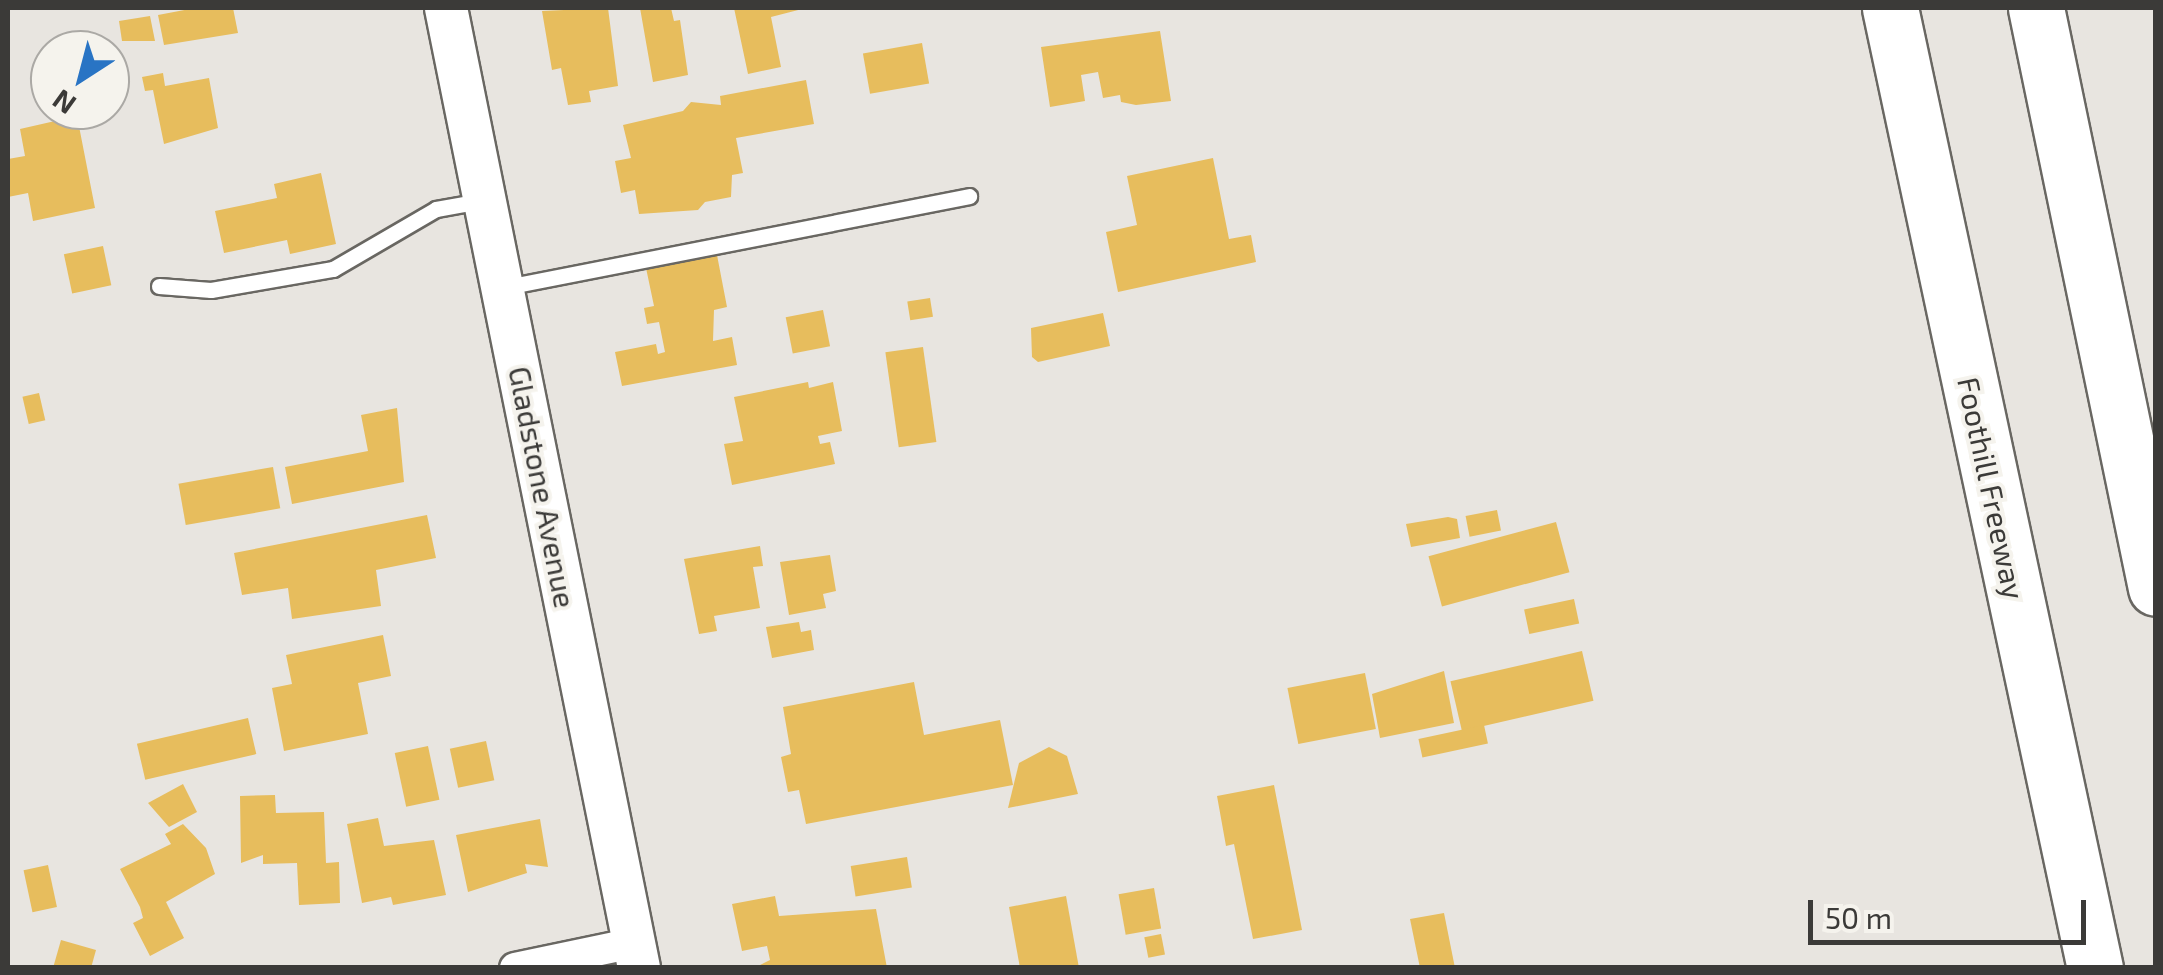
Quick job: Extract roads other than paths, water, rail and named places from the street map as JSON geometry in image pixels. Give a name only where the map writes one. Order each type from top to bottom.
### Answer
[{"type":"highway","name":"Foothill Freeway","points":[[1890,8],[2095,968]]},
{"type":"highway","points":[[2036,8],[2156,588]]},
{"type":"street","name":"Gladstone Avenue","points":[[446,8],[636,956]]},
{"type":"street","points":[[515,968],[636,956]]},
{"type":"lane","points":[[502,288],[969,196]]},
{"type":"lane","points":[[159,286],[211,290],[332,269],[436,209],[485,200]]}]
